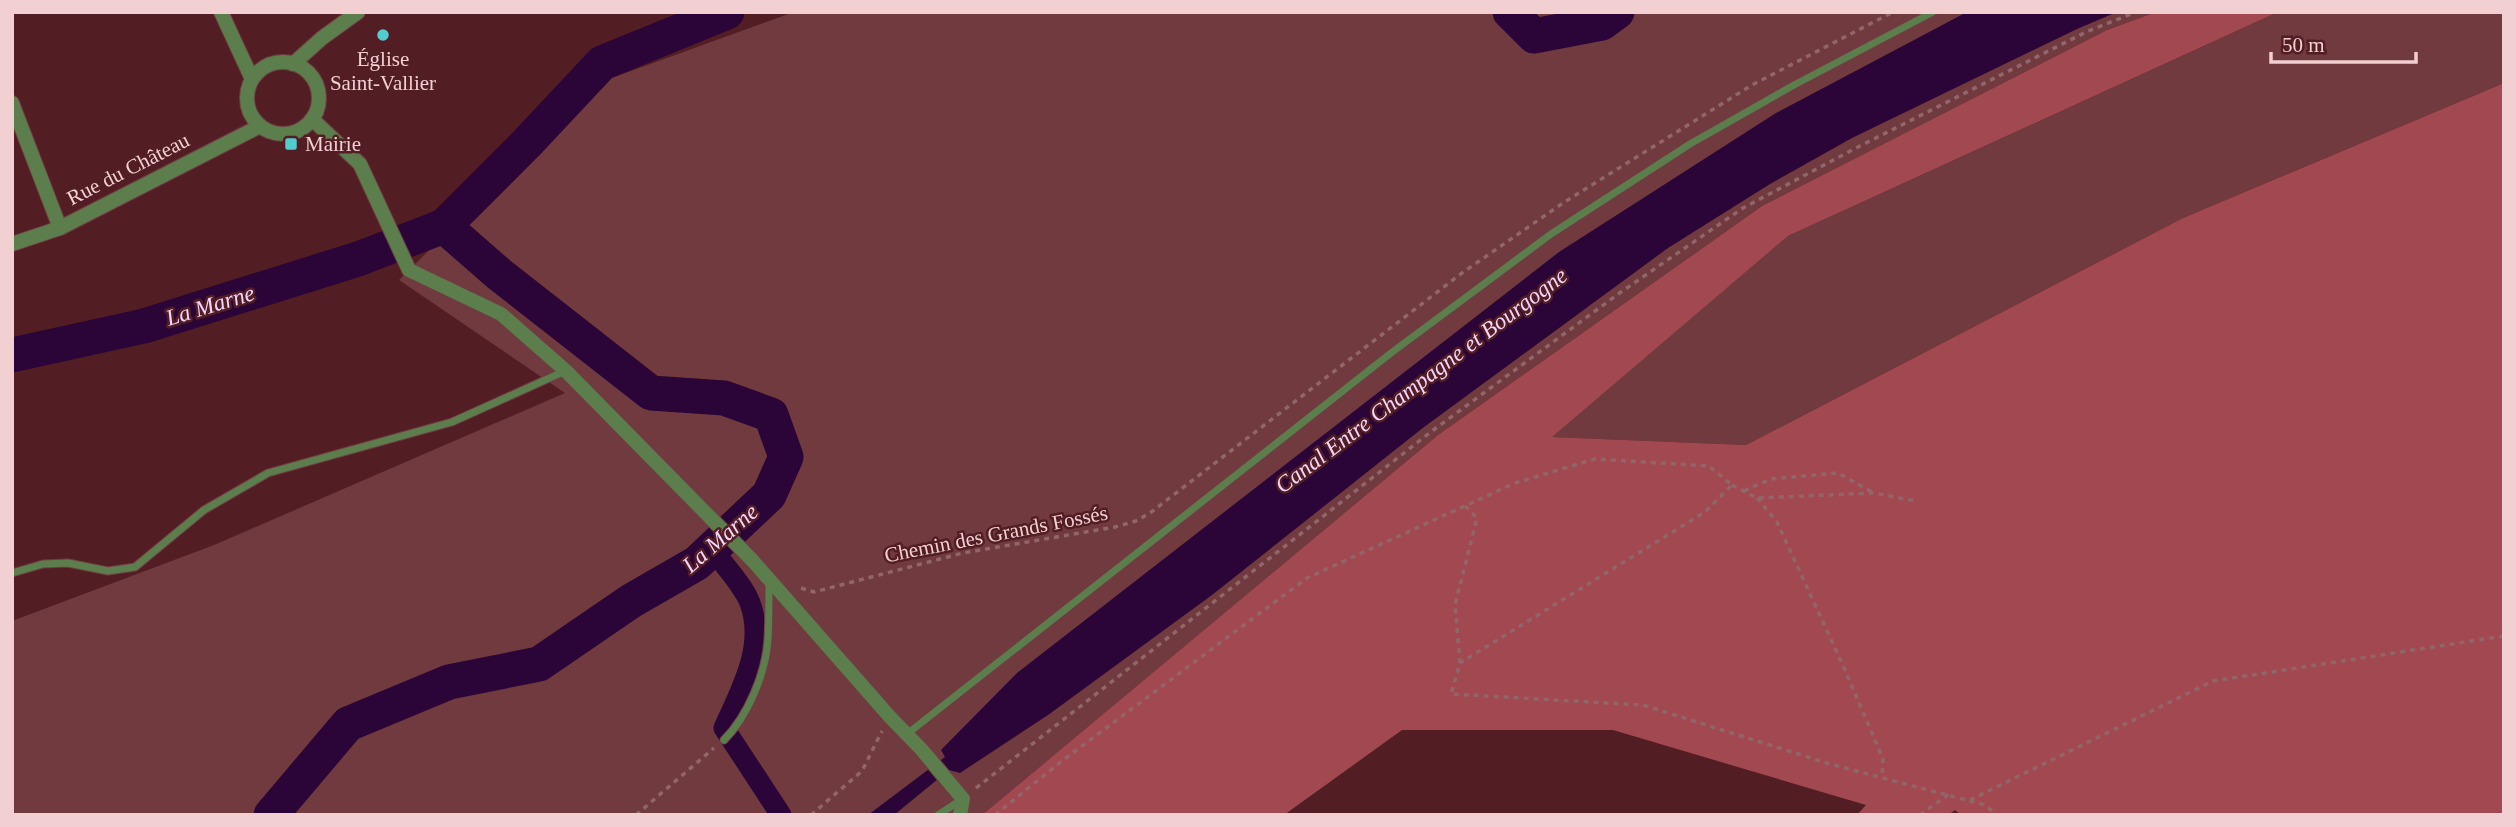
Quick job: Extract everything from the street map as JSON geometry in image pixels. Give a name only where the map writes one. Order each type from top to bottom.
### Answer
[{"type":"street","points":[[221,12],[252,79]]},
{"type":"street","points":[[293,64],[322,38],[358,12]]},
{"type":"street","points":[[282,62],[293,64],[312,77],[319,98],[317,109],[312,119],[293,132],[270,132],[253,118],[247,99],[252,79],[260,70],[270,65],[282,62]]},
{"type":"street","points":[[12,103],[60,228]]},
{"type":"street","points":[[312,119],[360,164],[408,270],[501,314],[566,370],[753,561],[922,750],[963,799],[960,815]]},
{"type":"street","name":"Rue du Château","points":[[12,244],[60,228],[260,126]]},
{"type":"lane","points":[[907,734],[1391,353],[1551,234],[1690,144],[1794,85],[1933,12]]},
{"type":"lane","points":[[12,573],[43,564],[68,563],[108,571],[135,566],[204,510],[268,473],[452,422],[566,370]]},
{"type":"lane","points":[[724,740],[740,720],[757,682],[768,642],[769,579]]},
{"type":"lane","points":[[937,815],[963,799]]},
{"type":"path","points":[[963,799],[1432,431],[1621,292],[1743,208],[2086,32],[2136,12]]},
{"type":"path","points":[[995,815],[1062,761],[1307,578],[1515,483],[1595,460],[1709,466],[1732,485],[1757,498],[1777,522],[1845,670],[1883,759],[1882,777]]},
{"type":"path","points":[[1744,491],[1771,479],[1839,473],[1874,493]]},
{"type":"path","points":[[1460,663],[1705,512],[1732,485]]},
{"type":"path","name":"Chemin des Grands Fossés","points":[[769,579],[814,592],[963,553],[1115,527],[1136,521],[1181,490]]},
{"type":"path","points":[[1757,498],[1874,493],[1914,500]]},
{"type":"path","points":[[1465,506],[1477,518],[1455,605],[1460,663],[1451,694],[1643,705],[1830,764],[1970,800],[1985,805],[1997,815]]},
{"type":"path","points":[[1970,800],[2213,681],[2504,636]]},
{"type":"path","points":[[811,815],[862,771],[890,717]]},
{"type":"path","points":[[636,815],[724,740]]},
{"type":"path","points":[[1920,815],[1949,794]]},
{"type":"shaded area","points":[[794,12],[2156,12],[2107,30],[1762,206],[1438,435],[982,815],[12,815],[12,621],[214,545],[565,393],[399,280],[598,83]]},
{"type":"shaded area","points":[[2156,12],[2278,12],[1788,236],[1552,437],[1746,445],[2183,218],[2504,83],[2504,815],[1961,815],[1955,810],[1948,815],[1857,815],[1866,805],[1613,730],[1402,730],[1284,815],[982,815],[1438,435],[1762,206],[2107,30]]},
{"type":"shaded area","points":[[2278,12],[2504,12],[2504,83],[2183,218],[1746,445],[1551,437],[1788,236]]},
{"type":"water","name":"Canal Entre Champagne et Bourgogne","points":[[1967,12],[2117,12],[1852,138],[1770,184],[1668,248],[1424,427],[1212,595],[1048,715],[960,773],[949,770],[894,815],[868,815],[945,757],[941,750],[1017,673],[1559,252],[1776,113]]},
{"type":"waterway","name":"La Marne","points":[[271,815],[348,724],[449,682],[539,664],[631,601],[697,563],[769,495],[786,457],[771,415],[724,398],[651,393],[499,274],[444,226],[602,63],[727,12]]},
{"type":"waterway","name":"La Marne","points":[[1510,12],[1534,36],[1602,23],[1617,12]]},
{"type":"waterway","name":"La Marne","points":[[12,355],[144,326],[358,259],[444,226]]},
{"type":"waterway","points":[[712,549],[743,590],[754,619],[755,635],[749,667],[724,728],[781,815]]},
{"type":"place","name":"Église Saint-Vallier","points":[[383,35]]},
{"type":"place","name":"Mairie","points":[[291,144]]}]
